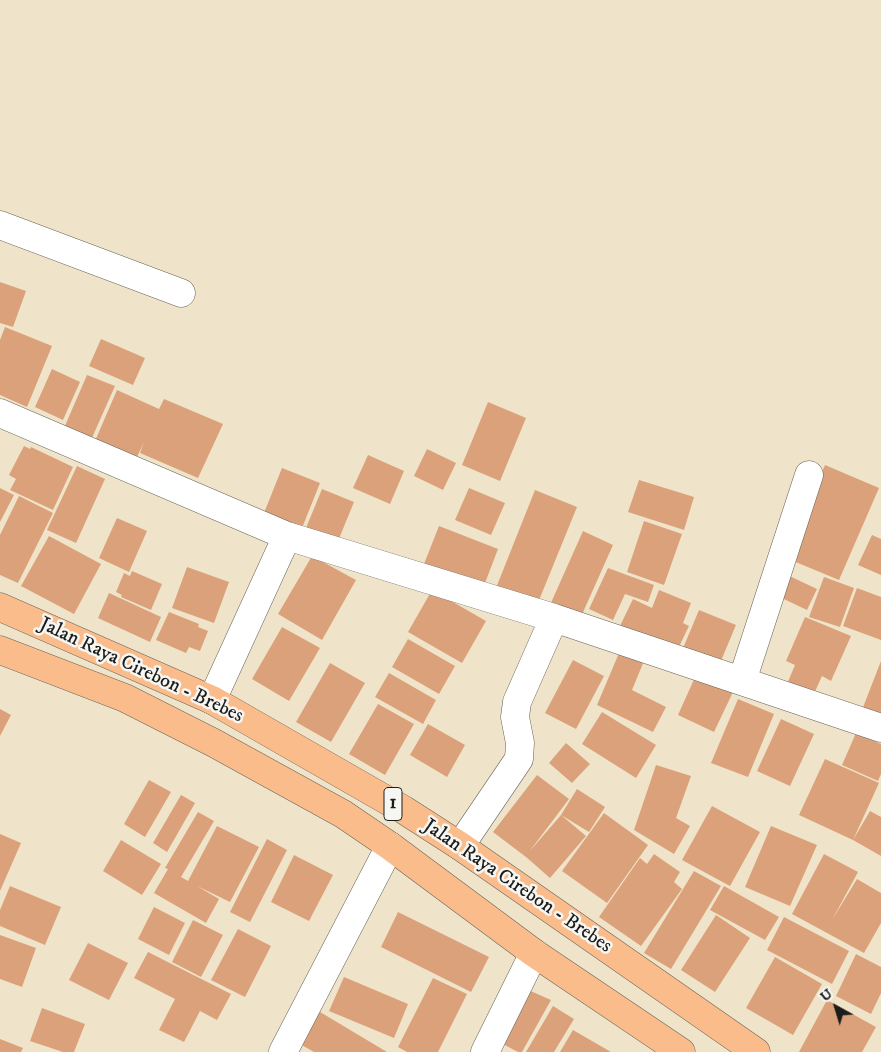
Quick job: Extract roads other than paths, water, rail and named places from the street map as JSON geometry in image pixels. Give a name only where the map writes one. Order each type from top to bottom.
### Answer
[{"type":"highway","name":"Jalan Raya Cirebon - Brebes","points":[[0,607],[212,700],[396,806],[460,846],[756,1052]]},
{"type":"highway","name":"Jalan Raya Cirebon - Brebes","points":[[0,650],[134,703],[214,743],[334,809],[390,846],[534,953],[680,1052]]},
{"type":"street","points":[[0,225],[181,293]]},
{"type":"street","points":[[0,413],[287,536],[554,618],[881,728]]},
{"type":"street","points":[[742,681],[809,475]]},
{"type":"street","points":[[212,700],[287,536]]},
{"type":"street","points":[[460,846],[519,759],[520,743],[515,717],[516,702],[554,618]]},
{"type":"street","points":[[283,1052],[390,846]]},
{"type":"street","points":[[485,1052],[534,953]]}]
